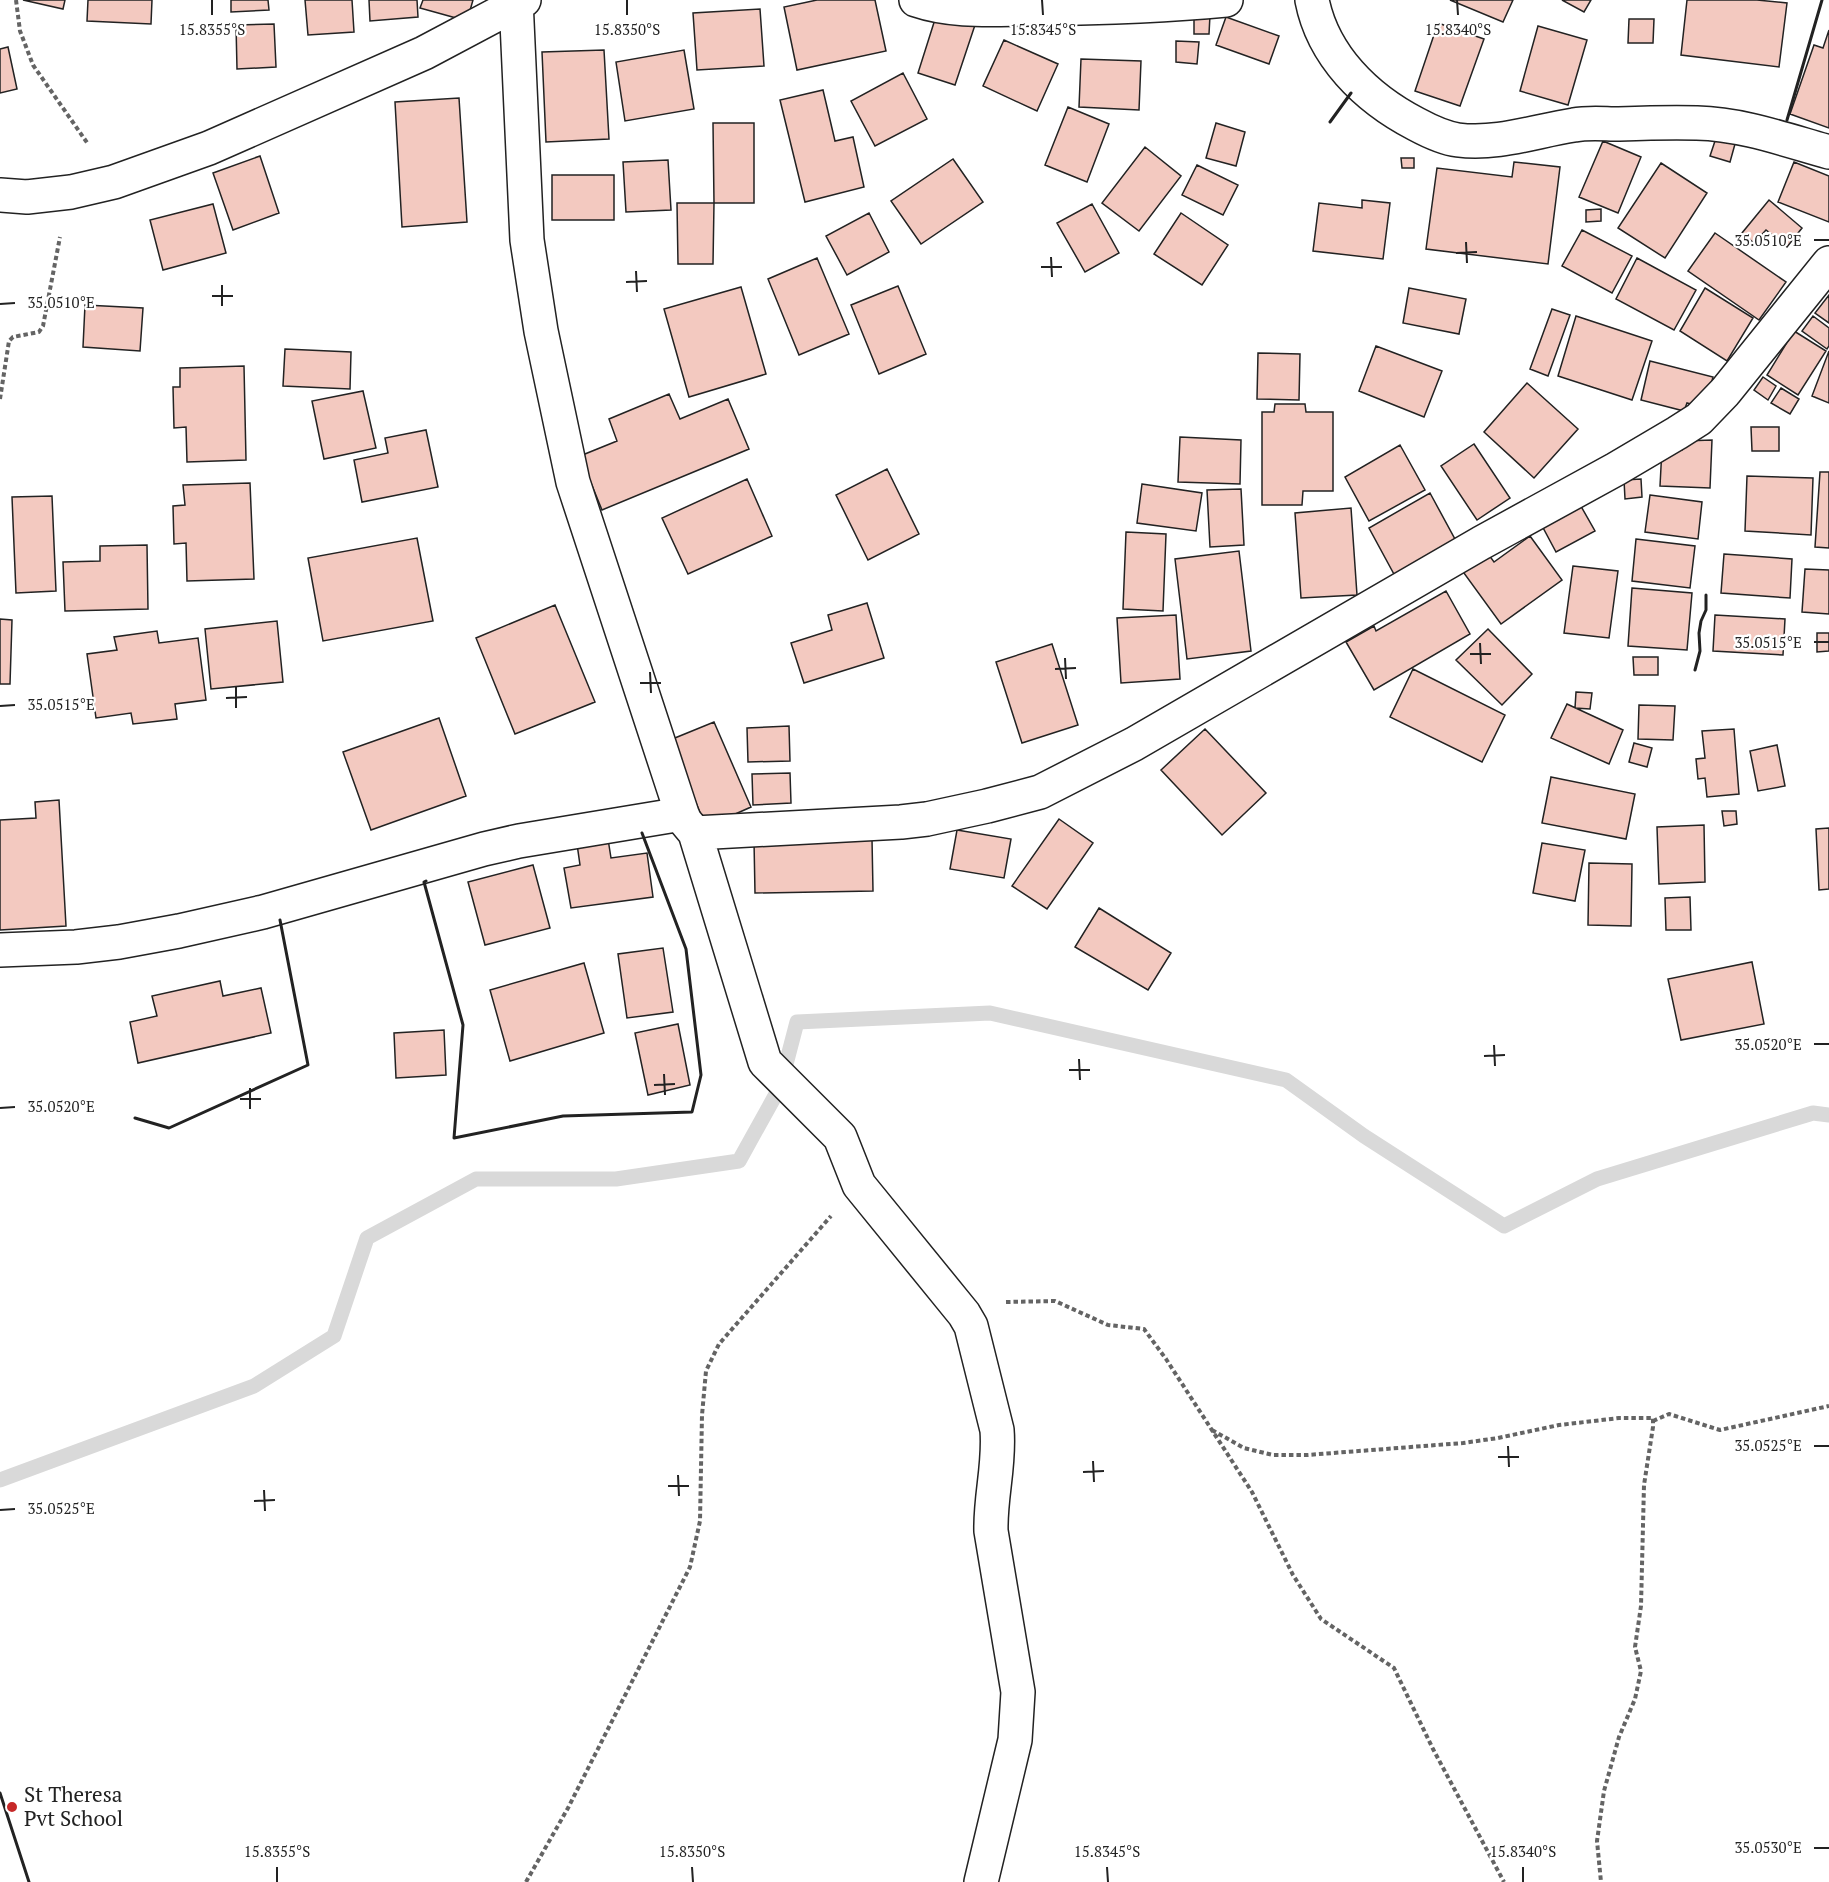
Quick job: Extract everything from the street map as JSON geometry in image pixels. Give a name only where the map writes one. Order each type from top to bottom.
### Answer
[{"type":"street","points":[[916,0],[929,4],[978,9],[1155,6],[1226,0]]},
{"type":"street","points":[[1312,0],[1319,28],[1339,61],[1353,77],[1382,104],[1402,117],[1447,138],[1484,142],[1577,124],[1698,123],[1774,136],[1829,152]]},
{"type":"street","points":[[0,195],[27,197],[71,192],[114,182],[209,148],[424,52],[518,1],[527,240],[541,332],[573,482],[689,824],[765,1062],[840,1137],[858,1185],[962,1311],[971,1326],[997,1430],[998,1444],[991,1531],[1018,1692],[1015,1740],[981,1882]]},
{"type":"street","points":[[0,950],[76,947],[179,931],[263,912],[519,841],[689,824],[902,822],[987,806],[1040,792],[1134,744],[1471,549],[1616,469],[1699,419],[1725,392],[1829,263]]},
{"type":"path","points":[[16,0],[20,31],[33,65],[114,182]]},
{"type":"path","points":[[0,399],[9,341],[13,337],[39,332],[43,326],[71,192]]},
{"type":"path","points":[[526,1882],[568,1808],[690,1568],[700,1521],[702,1415],[706,1371],[719,1344],[858,1185]]},
{"type":"path","points":[[962,1311],[987,1304],[1020,1300],[1055,1301],[1108,1324],[1144,1329],[1252,1492],[1293,1575],[1321,1619],[1394,1668],[1433,1749],[1504,1882]]},
{"type":"path","points":[[1653,1421],[1669,1414],[1720,1430],[1829,1406]]},
{"type":"path","points":[[1212,1430],[1244,1448],[1273,1455],[1307,1455],[1463,1443],[1559,1425],[1619,1418],[1653,1418],[1653,1421]]},
{"type":"path","points":[[1601,1882],[1597,1841],[1604,1791],[1618,1737],[1635,1699],[1641,1671],[1635,1647],[1641,1606],[1644,1485],[1653,1421]]},
{"type":"building","points":[[23,0],[65,0],[63,9]]},
{"type":"building","points":[[88,0],[152,0],[151,24],[87,21]]},
{"type":"building","points":[[231,0],[268,0],[269,10],[231,12]]},
{"type":"building","points":[[305,0],[352,0],[354,32],[308,35]]},
{"type":"building","points":[[369,0],[417,0],[418,17],[370,21]]},
{"type":"building","points":[[423,0],[473,0],[467,21],[420,8]]},
{"type":"building","points":[[817,0],[875,0],[886,51],[797,70],[784,7]]},
{"type":"building","points":[[1450,0],[1513,0],[1503,22]]},
{"type":"building","points":[[1562,0],[1591,0],[1584,12]]},
{"type":"building","points":[[1687,0],[1757,0],[1787,3],[1779,67],[1681,55]]},
{"type":"building","points":[[760,9],[764,66],[697,70],[693,13]]},
{"type":"building","points":[[937,13],[975,25],[955,85],[918,73]]},
{"type":"building","points":[[1194,14],[1210,15],[1209,34],[1194,34]]},
{"type":"building","points":[[1226,17],[1279,36],[1269,64],[1216,45]]},
{"type":"building","points":[[1629,19],[1654,19],[1653,43],[1628,43]]},
{"type":"building","points":[[1438,23],[1484,39],[1460,106],[1415,91]]},
{"type":"building","points":[[274,24],[276,67],[237,69],[236,25]]},
{"type":"building","points":[[1538,26],[1587,40],[1568,105],[1520,91]]},
{"type":"building","points":[[1829,30],[1829,128],[1790,114],[1814,45],[1823,48]]},
{"type":"building","points":[[1004,40],[1058,64],[1037,111],[983,86]]},
{"type":"building","points":[[1176,41],[1199,42],[1197,64],[1176,62]]},
{"type":"building","points":[[8,47],[17,89],[0,93],[0,49]]},
{"type":"building","points":[[604,50],[609,139],[546,142],[542,52]]},
{"type":"building","points":[[684,50],[694,109],[625,121],[616,62]]},
{"type":"building","points":[[1081,59],[1141,61],[1139,110],[1079,107]]},
{"type":"building","points":[[903,73],[927,119],[875,146],[851,101]]},
{"type":"building","points":[[823,90],[835,141],[853,137],[864,187],[805,202],[780,100]]},
{"type":"building","points":[[459,98],[467,222],[402,227],[395,102]]},
{"type":"building","points":[[1068,107],[1109,124],[1087,182],[1045,165]]},
{"type":"building","points":[[713,123],[754,123],[754,203],[714,203]]},
{"type":"building","points":[[1216,123],[1245,132],[1236,166],[1206,158]]},
{"type":"building","points":[[1716,138],[1735,144],[1730,162],[1710,156]]},
{"type":"building","points":[[1603,141],[1641,157],[1618,213],[1579,197]]},
{"type":"building","points":[[1145,147],[1181,176],[1139,231],[1102,203]]},
{"type":"building","points":[[260,156],[279,213],[233,230],[213,173]]},
{"type":"building","points":[[1401,158],[1414,158],[1414,168],[1402,168]]},
{"type":"building","points":[[953,159],[983,202],[921,244],[891,201]]},
{"type":"building","points":[[668,160],[671,210],[626,212],[623,162]]},
{"type":"building","points":[[1514,162],[1560,167],[1548,264],[1426,249],[1437,168],[1512,177]]},
{"type":"building","points":[[1794,162],[1829,176],[1829,222],[1778,202]]},
{"type":"building","points":[[1661,163],[1707,193],[1665,258],[1618,228]]},
{"type":"building","points":[[1197,165],[1238,185],[1223,215],[1182,195]]},
{"type":"building","points":[[552,175],[614,175],[614,220],[552,220]]},
{"type":"building","points":[[1362,200],[1390,203],[1383,259],[1313,251],[1319,203],[1362,208]]},
{"type":"building","points":[[1769,200],[1802,228],[1787,247],[1766,230],[1754,243],[1742,233]]},
{"type":"building","points":[[677,203],[714,203],[713,264],[678,264]]},
{"type":"building","points":[[213,204],[226,253],[163,270],[150,220]]},
{"type":"building","points":[[1092,204],[1119,253],[1085,272],[1057,223]]},
{"type":"building","points":[[1601,209],[1601,221],[1586,222],[1586,210]]},
{"type":"building","points":[[869,213],[889,252],[847,275],[826,236]]},
{"type":"building","points":[[1181,213],[1228,245],[1202,285],[1154,254]]},
{"type":"building","points":[[1582,230],[1632,256],[1612,293],[1562,266]]},
{"type":"building","points":[[1715,233],[1786,282],[1759,320],[1688,271]]},
{"type":"building","points":[[817,258],[849,334],[799,355],[768,279]]},
{"type":"building","points":[[1637,258],[1696,290],[1674,330],[1616,299]]},
{"type":"building","points":[[898,286],[926,354],[879,374],[851,305]]},
{"type":"building","points":[[741,287],[766,374],[689,397],[664,309]]},
{"type":"building","points":[[1409,288],[1466,299],[1459,334],[1403,323]]},
{"type":"building","points":[[1705,288],[1753,318],[1727,361],[1680,331]]},
{"type":"building","points":[[1829,295],[1829,323],[1815,313]]},
{"type":"building","points":[[85,305],[143,308],[140,351],[83,347]]},
{"type":"building","points":[[1552,309],[1570,315],[1548,376],[1530,369]]},
{"type":"building","points":[[1576,316],[1652,341],[1632,400],[1558,376]]},
{"type":"building","points":[[1813,316],[1829,328],[1827,349],[1802,331]]},
{"type":"building","points":[[1794,331],[1826,351],[1798,395],[1767,375]]},
{"type":"building","points":[[1376,346],[1442,371],[1424,417],[1359,391]]},
{"type":"building","points":[[285,349],[351,352],[350,389],[283,386]]},
{"type":"building","points":[[1829,351],[1829,403],[1812,396]]},
{"type":"building","points":[[1258,353],[1300,354],[1299,400],[1257,399]]},
{"type":"building","points":[[1650,361],[1713,377],[1705,408],[1687,403],[1684,411],[1641,400]]},
{"type":"building","points":[[244,366],[246,460],[187,462],[186,427],[174,428],[173,387],[180,387],[180,368]]},
{"type":"building","points":[[1763,377],[1776,386],[1768,400],[1754,390]]},
{"type":"building","points":[[1527,383],[1578,429],[1534,478],[1484,432]]},
{"type":"building","points":[[1781,388],[1799,399],[1790,414],[1771,403]]},
{"type":"building","points":[[363,391],[376,448],[324,459],[312,401]]},
{"type":"building","points":[[669,394],[680,419],[728,399],[749,449],[602,510],[580,456],[617,441],[609,419]]},
{"type":"building","points":[[1275,404],[1305,404],[1306,412],[1333,412],[1333,491],[1303,491],[1302,505],[1262,505],[1262,412],[1274,412]]},
{"type":"building","points":[[1751,427],[1779,427],[1779,451],[1752,451]]},
{"type":"building","points":[[426,430],[438,487],[362,502],[354,460],[388,453],[385,438]]},
{"type":"building","points":[[1180,437],[1241,440],[1240,484],[1178,482]]},
{"type":"building","points":[[1712,440],[1710,488],[1660,486],[1662,448],[1682,450],[1684,441]]},
{"type":"building","points":[[1474,444],[1510,498],[1477,520],[1441,466]]},
{"type":"building","points":[[1400,445],[1425,490],[1369,521],[1345,477]]},
{"type":"building","points":[[887,469],[919,534],[868,560],[836,495]]},
{"type":"building","points":[[1820,472],[1829,472],[1829,548],[1815,547]]},
{"type":"building","points":[[1747,476],[1813,478],[1811,535],[1745,531]]},
{"type":"building","points":[[747,479],[772,536],[688,574],[662,518]]},
{"type":"building","points":[[1641,479],[1642,497],[1625,499],[1624,480]]},
{"type":"building","points":[[250,483],[254,579],[187,581],[186,543],[174,544],[173,506],[185,505],[183,485]]},
{"type":"building","points":[[1142,484],[1202,493],[1196,531],[1137,523]]},
{"type":"building","points":[[1241,489],[1244,545],[1210,547],[1207,490]]},
{"type":"building","points":[[1430,493],[1456,541],[1395,576],[1369,528]]},
{"type":"building","points":[[1650,495],[1702,502],[1698,539],[1645,532]]},
{"type":"building","points":[[52,496],[56,591],[16,593],[12,497]]},
{"type":"building","points":[[1578,501],[1595,531],[1556,552],[1540,522]]},
{"type":"building","points":[[1351,508],[1357,595],[1301,598],[1295,513]]},
{"type":"building","points":[[1126,532],[1166,534],[1163,611],[1123,609]]},
{"type":"building","points":[[1530,536],[1562,580],[1501,624],[1461,569],[1486,551],[1494,562]]},
{"type":"building","points":[[417,538],[433,621],[323,641],[308,558]]},
{"type":"building","points":[[1636,539],[1695,546],[1690,588],[1632,581]]},
{"type":"building","points":[[147,545],[148,609],[65,611],[63,562],[100,561],[100,546]]},
{"type":"building","points":[[1239,551],[1251,651],[1187,659],[1175,559]]},
{"type":"building","points":[[1724,554],[1792,559],[1790,598],[1721,593]]},
{"type":"building","points":[[1573,566],[1618,571],[1609,638],[1564,633]]},
{"type":"building","points":[[1805,569],[1829,570],[1829,614],[1802,612]]},
{"type":"building","points":[[1632,588],[1692,593],[1687,650],[1628,646]]},
{"type":"building","points":[[1446,591],[1470,634],[1374,690],[1346,642],[1374,626],[1376,631]]},
{"type":"building","points":[[867,603],[884,658],[804,683],[791,643],[832,630],[828,615]]},
{"type":"building","points":[[555,605],[595,702],[515,734],[476,638]]},
{"type":"building","points":[[1176,615],[1180,679],[1121,683],[1117,618]]},
{"type":"building","points":[[1715,615],[1785,619],[1783,655],[1713,651]]},
{"type":"building","points":[[0,619],[12,620],[10,684],[0,684]]},
{"type":"building","points":[[277,621],[283,682],[211,689],[205,629]]},
{"type":"building","points":[[1488,629],[1532,674],[1502,705],[1456,660]]},
{"type":"building","points":[[157,631],[159,643],[198,638],[206,700],[175,704],[177,719],[133,724],[131,713],[96,718],[87,654],[117,650],[114,637]]},
{"type":"building","points":[[1817,633],[1829,633],[1829,651],[1817,652]]},
{"type":"building","points":[[1052,644],[1078,725],[1022,743],[996,662]]},
{"type":"building","points":[[1633,657],[1658,657],[1658,675],[1634,675]]},
{"type":"building","points":[[1413,669],[1505,715],[1482,762],[1390,717]]},
{"type":"building","points":[[1576,692],[1592,693],[1590,709],[1575,708]]},
{"type":"building","points":[[1567,704],[1623,730],[1609,764],[1551,738]]},
{"type":"building","points":[[1639,705],[1675,706],[1673,740],[1638,739]]},
{"type":"building","points":[[439,718],[466,796],[371,830],[343,752]]},
{"type":"building","points":[[714,722],[751,807],[706,827],[670,740]]},
{"type":"building","points":[[789,726],[790,761],[748,762],[747,728]]},
{"type":"building","points":[[1205,729],[1266,793],[1222,835],[1161,770]]},
{"type":"building","points":[[1734,729],[1739,794],[1707,797],[1705,778],[1698,779],[1696,759],[1705,758],[1702,731]]},
{"type":"building","points":[[1634,743],[1652,748],[1647,767],[1629,762]]},
{"type":"building","points":[[1777,745],[1785,786],[1758,791],[1750,751]]},
{"type":"building","points":[[790,773],[791,803],[753,805],[752,774]]},
{"type":"building","points":[[1551,777],[1635,794],[1626,839],[1542,823]]},
{"type":"building","points":[[59,800],[66,926],[0,930],[0,820],[36,818],[35,802]]},
{"type":"building","points":[[1722,811],[1736,811],[1737,824],[1724,826]]},
{"type":"building","points":[[1059,819],[1093,843],[1047,909],[1012,886]]},
{"type":"building","points":[[1704,825],[1705,882],[1659,884],[1657,827]]},
{"type":"building","points":[[1829,828],[1829,889],[1819,890],[1816,829]]},
{"type":"building","points":[[957,830],[1011,839],[1004,878],[950,869]]},
{"type":"building","points":[[608,839],[611,858],[647,853],[653,897],[571,908],[564,868],[580,865],[577,844]]},
{"type":"building","points":[[872,839],[873,891],[755,893],[754,841]]},
{"type":"building","points":[[1542,843],[1585,850],[1575,901],[1533,893]]},
{"type":"building","points":[[1589,863],[1632,864],[1631,926],[1588,925]]},
{"type":"building","points":[[533,865],[550,928],[485,945],[468,882]]},
{"type":"building","points":[[1690,897],[1691,930],[1666,930],[1665,898]]},
{"type":"building","points":[[1099,908],[1171,953],[1148,990],[1075,947]]},
{"type":"building","points":[[663,948],[673,1012],[627,1018],[618,954]]},
{"type":"building","points":[[1752,962],[1764,1024],[1681,1040],[1668,979]]},
{"type":"building","points":[[584,963],[604,1033],[510,1061],[490,990]]},
{"type":"building","points":[[220,981],[223,996],[261,988],[271,1033],[138,1063],[130,1022],[157,1016],[152,996]]},
{"type":"building","points":[[678,1024],[690,1085],[648,1095],[635,1033]]},
{"type":"building","points":[[444,1030],[446,1075],[396,1078],[394,1033]]},
{"type":"waterway","points":[[0,1480],[254,1386],[334,1336],[367,1238],[476,1179],[616,1179],[739,1161],[780,1087],[797,1022],[990,1013],[1286,1080],[1364,1136],[1504,1226],[1597,1179],[1813,1113],[1829,1115]]},
{"type":"wall","points":[[1787,120],[1822,0]]},
{"type":"wall","points":[[1330,122],[1351,93]]},
{"type":"wall","points":[[1695,670],[1700,651],[1699,633],[1706,610],[1706,595]]},
{"type":"wall","points":[[426,881],[424,882],[463,1025],[454,1138],[563,1116],[692,1112],[701,1075],[686,949],[642,833]]},
{"type":"wall","points":[[135,1118],[169,1128],[308,1065],[280,920]]},
{"type":"wall","points":[[0,1793],[29,1882]]},
{"type":"place","name":"St Theresa Pvt School","points":[[12,1807]]}]
